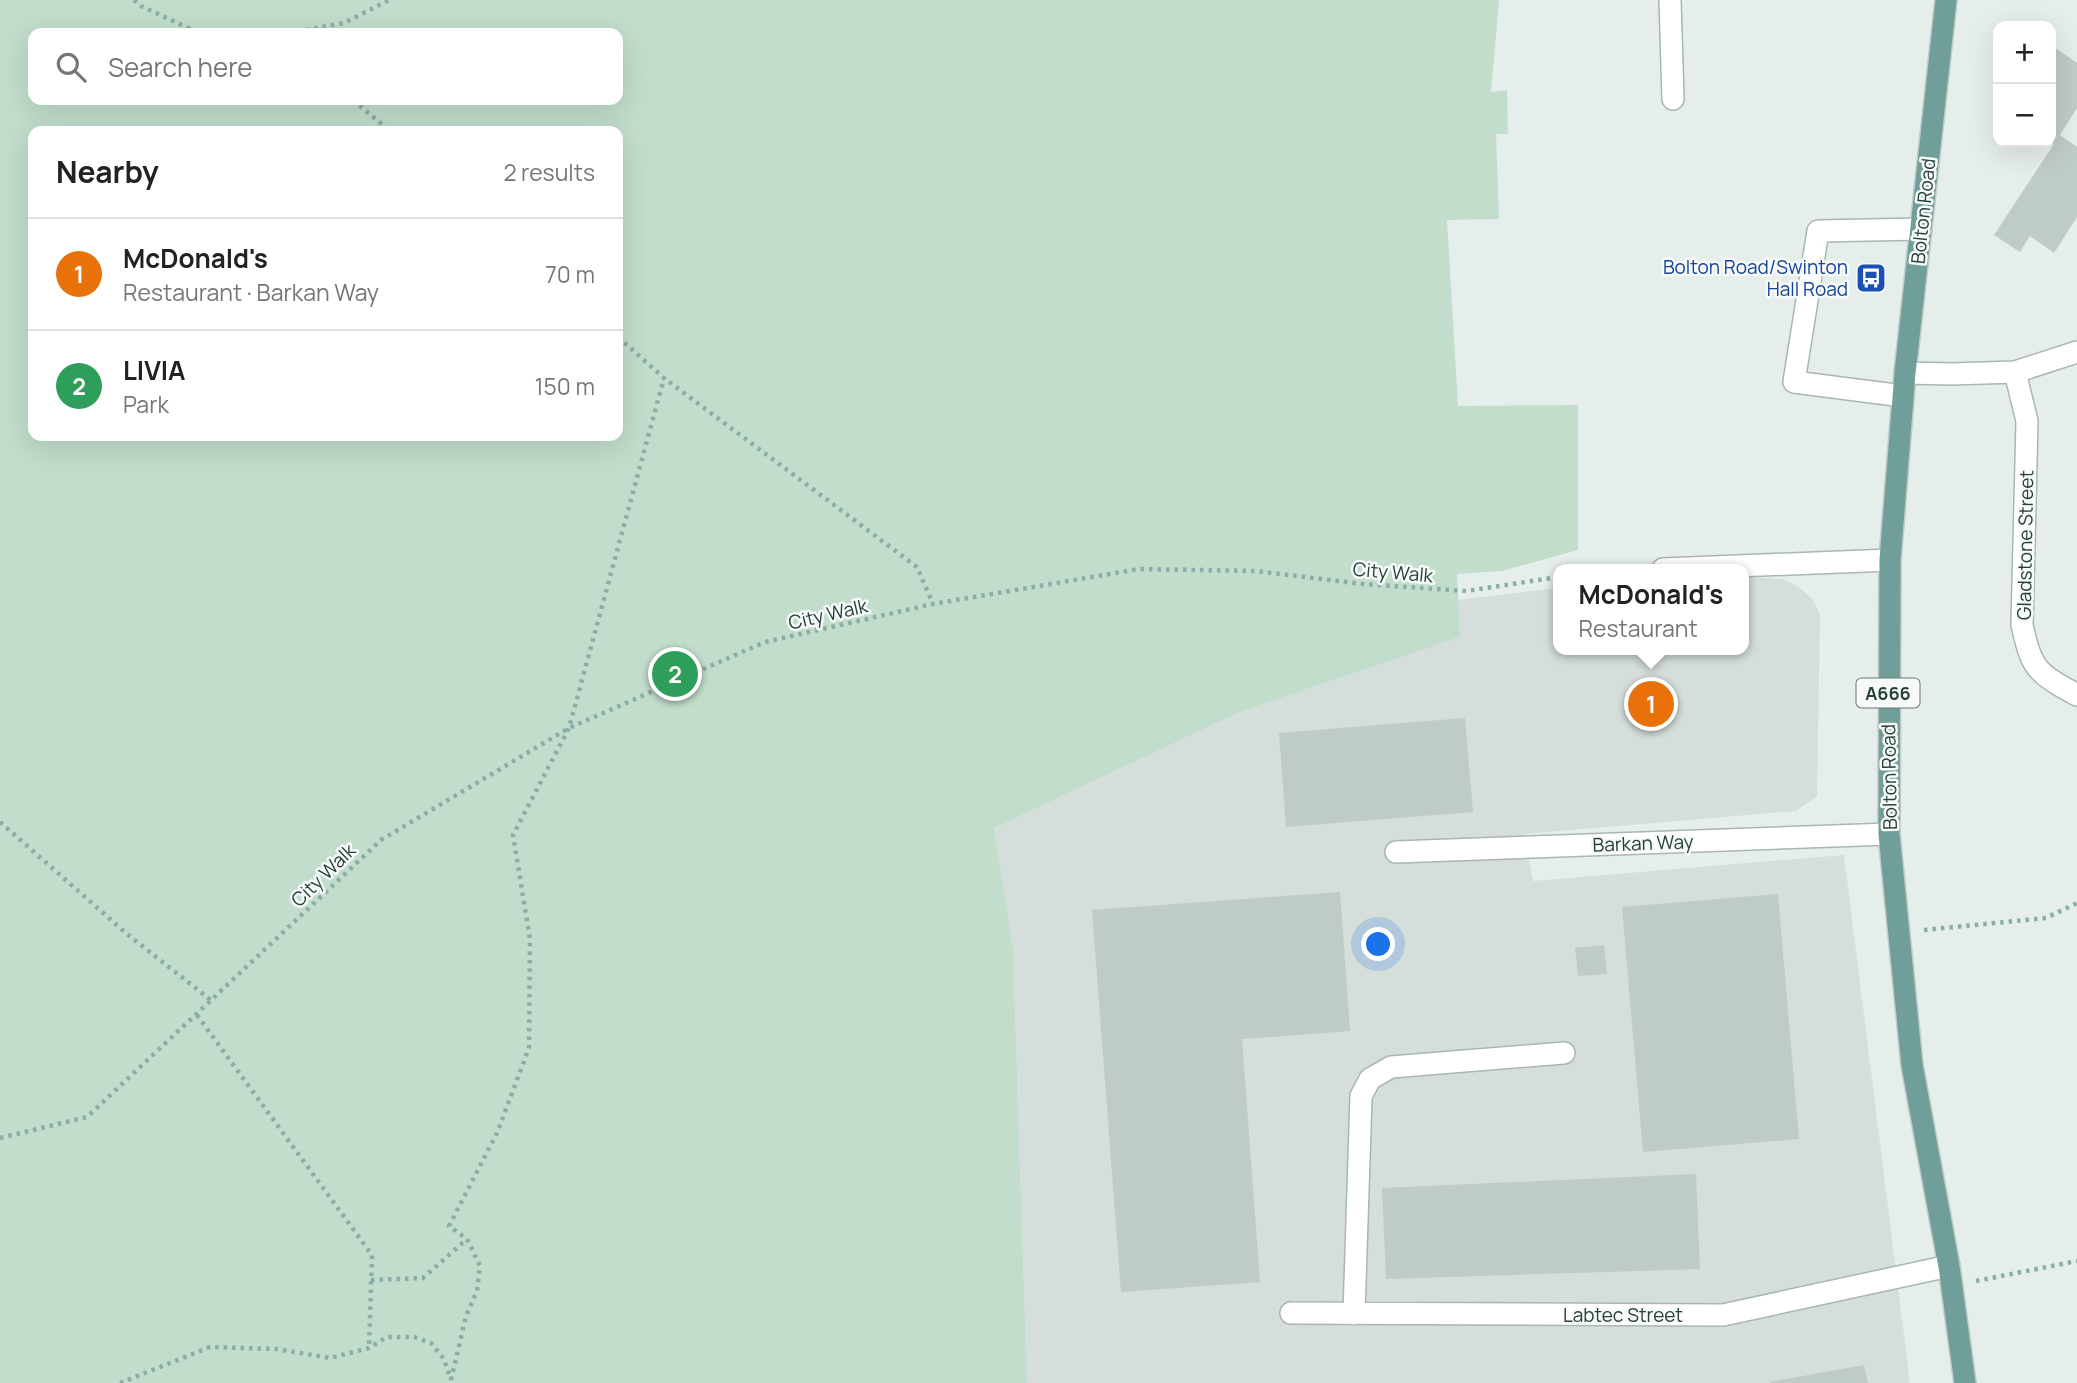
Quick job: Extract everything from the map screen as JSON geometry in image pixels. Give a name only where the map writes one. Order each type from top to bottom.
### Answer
[{"type":"main road","name":"Bolton Road","points":[[1946,0],[1905,373],[1890,560],[1889,834],[1912,1065],[1950,1276],[1965,1383]]},
{"type":"street","points":[[1670,0],[1674,99]]},
{"type":"street","points":[[1903,396],[1794,382],[1818,231],[1921,229]]},
{"type":"street","points":[[1905,373],[2015,372],[2077,352]]},
{"type":"street","name":"Gladstone Street","points":[[2015,372],[2027,421],[2022,625],[2028,652],[2043,676],[2077,695]]},
{"type":"street","points":[[1749,566],[1890,560]]},
{"type":"street","name":"Barkan Way","points":[[1396,852],[1889,834]]},
{"type":"street","points":[[1354,1314],[1361,1096],[1370,1079],[1391,1067],[1564,1053]]},
{"type":"street","name":"Labtec Street","points":[[1291,1313],[1723,1315],[1950,1276]]},
{"type":"path","points":[[134,0],[141,6],[188,28]]},
{"type":"path","points":[[316,28],[344,23],[389,0]]},
{"type":"path","points":[[359,105],[384,126]]},
{"type":"path","points":[[623,341],[664,378],[917,567],[933,604]]},
{"type":"path","points":[[452,1382],[466,1316],[477,1291],[480,1266],[467,1240],[449,1226],[496,1133],[529,1048],[530,939],[513,835],[569,728],[664,378]]},
{"type":"path","name":"City Walk","points":[[0,1138],[87,1117],[212,1002],[381,839],[569,728],[765,642],[933,604],[1139,569],[1255,571],[1362,584],[1467,591],[1553,578]]},
{"type":"path","points":[[0,822],[127,933],[212,1002]]},
{"type":"path","points":[[1899,932],[2046,918],[2077,903]]},
{"type":"path","points":[[197,1015],[372,1255],[369,1348]]},
{"type":"path","points":[[371,1280],[423,1278],[467,1240]]},
{"type":"path","points":[[1950,1276],[2077,1261]]},
{"type":"path","points":[[120,1383],[211,1347],[276,1349],[330,1358],[369,1348],[387,1337],[414,1336],[431,1343],[444,1359],[452,1382]]},
{"type":"shaded area","points":[[1749,577],[1783,579],[1799,587],[1813,600],[1820,615],[1817,796],[1796,811],[1524,834],[1533,881],[1844,855],[1910,1383],[1027,1383],[1013,949],[994,828],[1240,712],[1460,637],[1458,600],[1553,589],[1553,655],[1749,655]]},
{"type":"green space","points":[[0,0],[1499,0],[1491,92],[1507,90],[1508,134],[1496,134],[1499,219],[1447,220],[1458,406],[1578,405],[1578,550],[1502,571],[1457,574],[1460,637],[1240,712],[994,828],[1013,949],[1027,1383],[0,1383]]},
{"type":"building","points":[[2056,48],[2077,63],[2077,108],[2060,135],[2077,147],[2077,217],[2054,253],[2030,236],[2020,252],[1994,235],[2052,147],[2056,147]]},
{"type":"building","points":[[1465,718],[1473,812],[1286,827],[1279,733]]},
{"type":"building","points":[[1340,892],[1350,1031],[1242,1039],[1260,1282],[1121,1292],[1092,910]]},
{"type":"building","points":[[1778,894],[1799,1139],[1643,1152],[1622,907]]},
{"type":"building","points":[[1604,945],[1607,974],[1578,976],[1575,948]]},
{"type":"building","points":[[1696,1174],[1700,1269],[1386,1279],[1382,1188]]},
{"type":"building","points":[[1864,1365],[1868,1383],[1770,1383],[1770,1382]]},
{"type":"place","name":"Bolton Road/Swinton Hall Road","points":[[1871,278]]},
{"type":"place","name":"LIVIA","points":[[675,674]]},
{"type":"place","name":"McDonald's","points":[[1651,704]]}]
